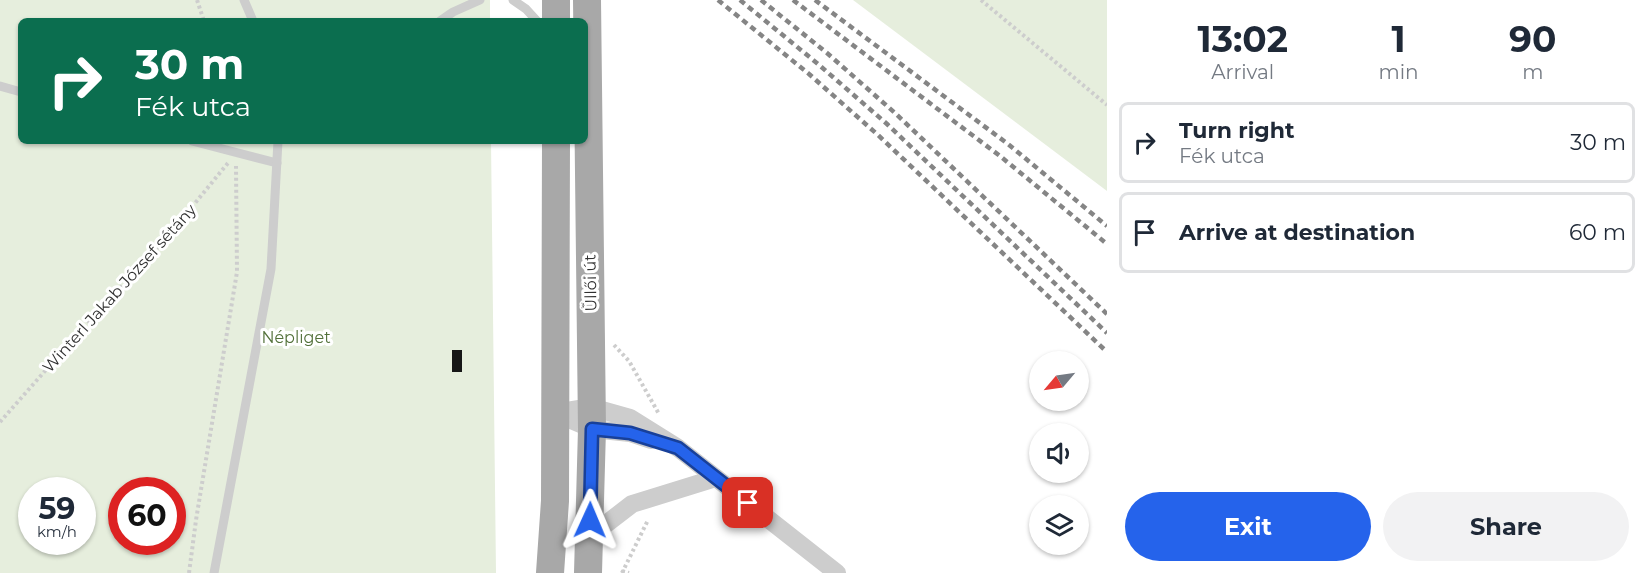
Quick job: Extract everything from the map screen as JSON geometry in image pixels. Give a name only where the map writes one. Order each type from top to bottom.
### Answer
[{"type":"main road","points":[[556,0],[556,18]]},
{"type":"main road","name":"Üllői út","points":[[587,0],[587,18]]},
{"type":"main road","name":"Üllői út","points":[[588,104],[591,418],[588,570]]},
{"type":"main road","name":"Üllői út","points":[[550,573],[555,501],[556,144]]},
{"type":"street","points":[[555,414],[591,418],[678,448],[837,573]]},
{"type":"street","points":[[589,537],[632,504],[716,478]]},
{"type":"lane","points":[[444,18],[480,0]]},
{"type":"lane","points":[[513,0],[534,18]]},
{"type":"lane","points":[[247,2],[252,18]]},
{"type":"lane","points":[[0,86],[18,91]]},
{"type":"lane","points":[[203,144],[277,163]]},
{"type":"lane","points":[[214,573],[271,269],[278,144]]},
{"type":"path","points":[[197,0],[203,18]]},
{"type":"path","points":[[981,0],[1107,105]]},
{"type":"path","points":[[189,573],[237,272],[236,153]]},
{"type":"path","name":"Winterl Jakab József sétány","points":[[0,422],[163,242],[236,153]]},
{"type":"path","points":[[629,361],[678,448]]},
{"type":"path","points":[[629,573],[622,572],[646,522],[652,516]]},
{"type":"green space","name":"Népliget","points":[[0,0],[490,0],[490,18],[18,18],[18,144],[491,144],[496,573],[0,573]]},
{"type":"green space","points":[[853,0],[1107,0],[1107,191]]},
{"type":"building","points":[[452,350],[462,350],[462,372],[452,372]]},
{"type":"railway","points":[[718,0],[809,74],[878,135],[1107,352]]},
{"type":"railway","points":[[740,0],[887,124],[1107,333]]},
{"type":"railway","points":[[761,0],[827,53],[895,113],[1107,314]]},
{"type":"railway","points":[[793,0],[1000,156],[1107,244]]},
{"type":"railway","points":[[815,0],[1008,144],[1107,226]]},
{"type":"route","points":[[590,520],[592,429],[630,433],[678,448],[748,503]]}]
